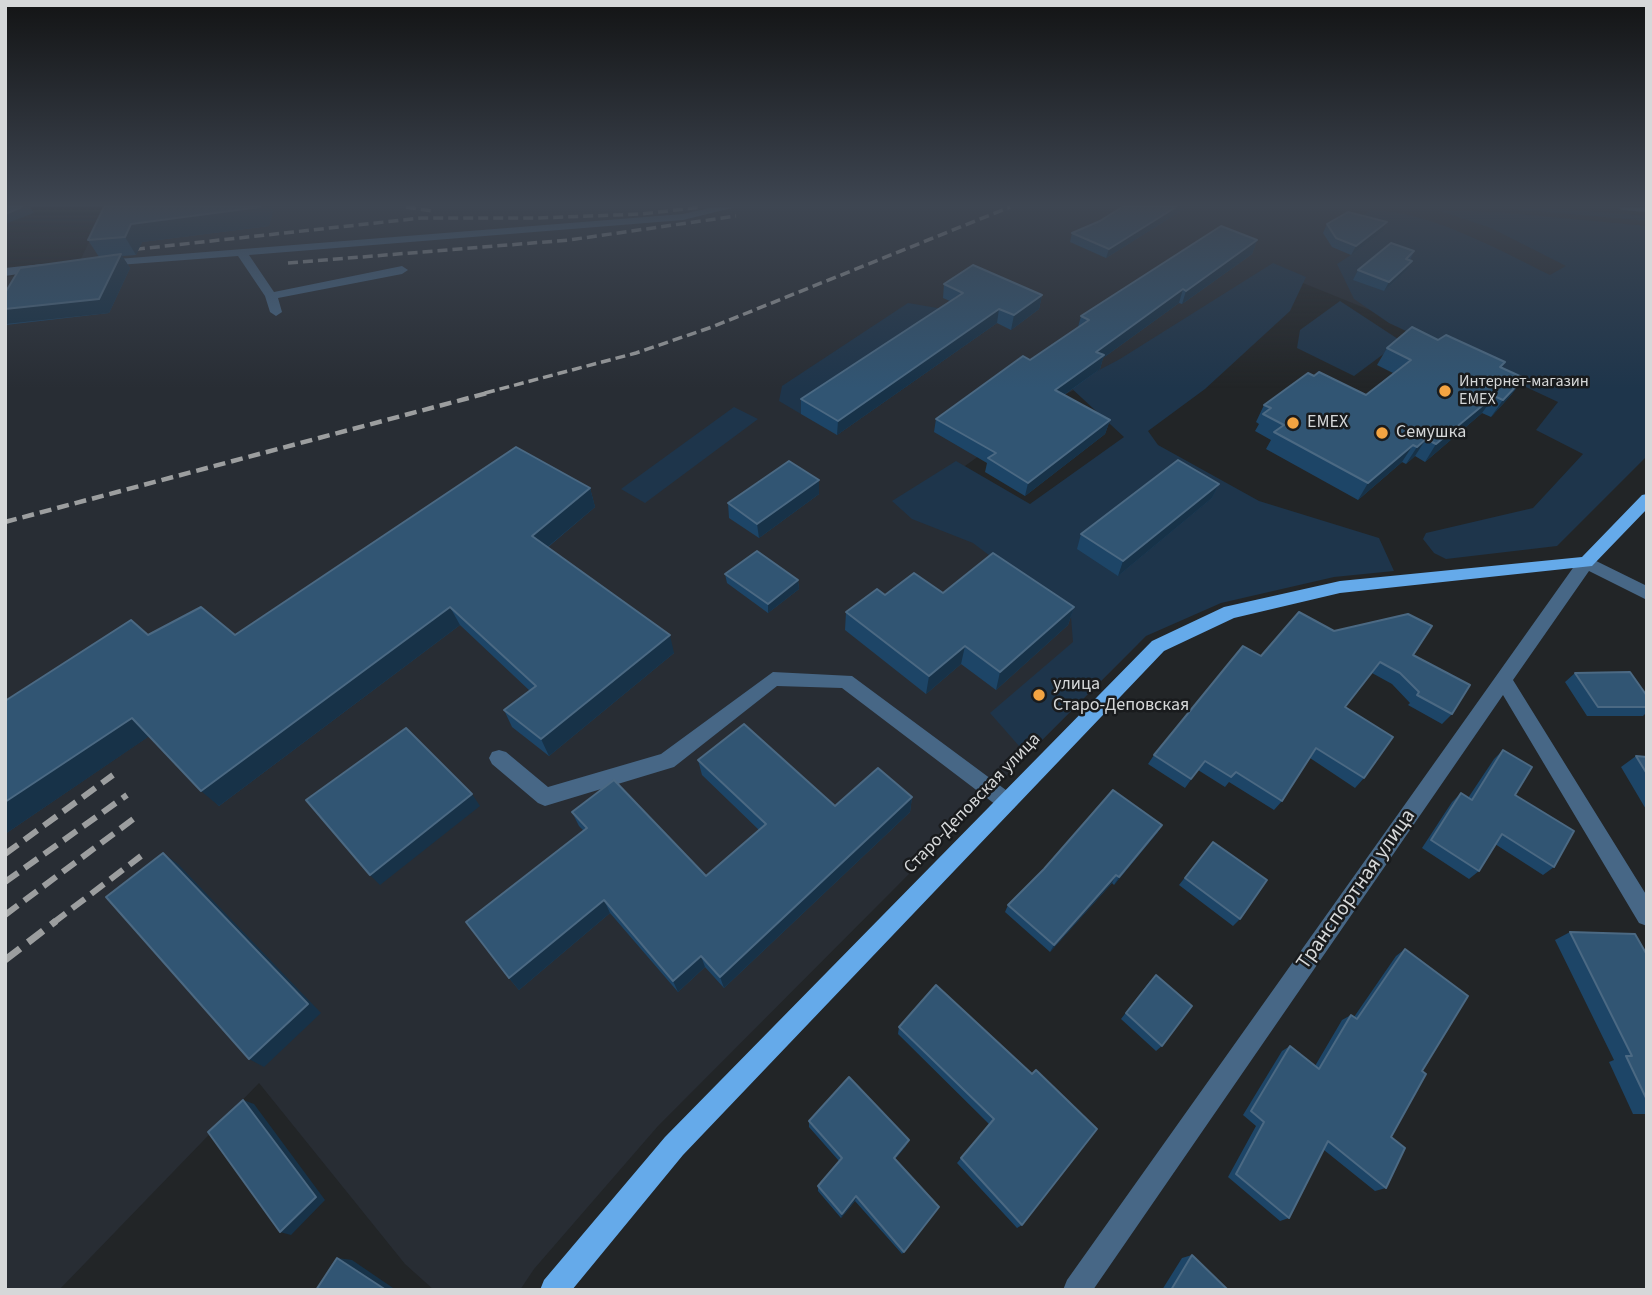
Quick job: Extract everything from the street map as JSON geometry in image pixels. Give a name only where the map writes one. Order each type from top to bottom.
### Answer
[{"type":"main road","name":"Транспортная улица","points":[[1586,562],[1647,499]]},
{"type":"main road","name":"Старо-Деповская улица","points":[[554,1290],[674,1146],[1157,646],[1230,612],[1340,587],[1586,562]]},
{"type":"street","points":[[5,272],[50,267]]},
{"type":"street","points":[[252,267],[271,296],[276,312]]},
{"type":"street","points":[[271,296],[402,270]]},
{"type":"street","points":[[1586,562],[1647,594]]},
{"type":"street","name":"Транспортная улица","points":[[1077,1290],[1586,562]]},
{"type":"street","points":[[499,758],[545,797],[667,761],[773,679],[846,681],[1007,802]]},
{"type":"street","points":[[1504,680],[1647,916]]},
{"type":"shaded area","points":[[77,267],[1647,267],[1647,422],[1298,281],[1062,396],[922,497],[1138,644],[658,1126],[534,1269],[520,1290],[434,1290],[405,1264],[259,1083],[59,1290],[5,1290],[5,277],[75,271]]},
{"type":"shaded area","points":[[1266,267],[1283,267],[1306,277],[1290,311],[1205,389],[1148,431],[1158,445],[1259,501],[1379,538],[1394,571],[1334,577],[1221,603],[1146,636],[1027,755],[990,713],[1073,642],[1071,617],[973,543],[912,519],[892,501],[956,461],[1030,504],[1124,437],[1069,386],[1120,359]]},
{"type":"shaded area","points":[[1339,267],[1535,267],[1550,275],[1563,267],[1647,267],[1647,456],[1557,546],[1446,559],[1434,553],[1423,539],[1426,533],[1533,508],[1583,454],[1536,430],[1558,402],[1389,323],[1354,299]]},
{"type":"shaded area","points":[[1340,301],[1401,341],[1354,376],[1297,348],[1300,330]]},
{"type":"shaded area","points":[[908,303],[955,311],[801,414],[779,401],[782,386]]},
{"type":"shaded area","points":[[734,407],[758,419],[645,503],[621,489]]},
{"type":"building","points":[[114,267],[99,299],[5,309],[5,293],[20,268]]},
{"type":"building","points":[[969,267],[979,267],[1042,295],[1014,315],[999,309],[838,421],[801,399],[963,293],[944,284]]},
{"type":"building","points":[[1157,267],[1219,267],[1186,291],[1183,289],[1096,352],[1104,355],[1055,390],[1110,420],[1028,483],[988,458],[996,453],[936,419],[1023,356],[1030,360],[1089,320],[1081,316]]},
{"type":"building","points":[[1361,267],[1405,267],[1389,282],[1358,270]]},
{"type":"building","points":[[1412,327],[1438,340],[1446,335],[1505,362],[1500,367],[1524,378],[1503,400],[1494,396],[1436,444],[1426,439],[1417,447],[1413,445],[1368,483],[1274,432],[1284,425],[1263,414],[1271,408],[1264,405],[1308,373],[1314,376],[1319,372],[1366,395],[1411,360],[1387,348]]},
{"type":"building","points":[[516,447],[590,488],[532,536],[670,635],[541,739],[504,710],[536,686],[450,607],[201,791],[132,718],[5,802],[5,701],[131,620],[148,635],[201,607],[235,635]]},
{"type":"building","points":[[1178,460],[1219,484],[1123,561],[1081,534]]},
{"type":"building","points":[[789,461],[819,480],[757,524],[728,503]]},
{"type":"building","points":[[757,551],[798,580],[768,604],[725,574]]},
{"type":"building","points":[[993,553],[1074,607],[1000,672],[965,646],[929,676],[846,612],[877,589],[885,595],[914,573],[943,593]]},
{"type":"building","points":[[1299,612],[1334,631],[1408,614],[1432,626],[1413,655],[1470,685],[1452,714],[1417,695],[1419,692],[1400,673],[1380,662],[1345,707],[1393,737],[1364,778],[1316,748],[1282,801],[1236,772],[1231,777],[1205,761],[1191,779],[1154,755],[1243,646],[1261,656]]},
{"type":"building","points":[[1630,672],[1647,696],[1647,707],[1598,707],[1575,673]]},
{"type":"building","points":[[744,724],[835,806],[878,768],[912,797],[720,977],[701,956],[673,981],[604,900],[509,978],[466,922],[587,828],[572,812],[614,780],[706,876],[766,824],[698,760]]},
{"type":"building","points":[[406,728],[472,794],[370,875],[306,800]]},
{"type":"building","points":[[1503,750],[1532,767],[1515,795],[1574,831],[1554,867],[1502,834],[1479,871],[1431,840],[1461,793],[1472,800]]},
{"type":"building","points":[[1636,756],[1647,757],[1647,774]]},
{"type":"building","points":[[1113,790],[1162,825],[1119,877],[1116,875],[1054,945],[1008,905],[1044,869]]},
{"type":"building","points":[[1213,842],[1267,880],[1240,919],[1185,878]]},
{"type":"building","points":[[163,853],[308,1004],[249,1059],[106,897]]},
{"type":"building","points":[[1570,932],[1635,934],[1647,955],[1647,1100],[1626,1056],[1632,1056]]},
{"type":"building","points":[[1405,949],[1468,996],[1422,1071],[1426,1074],[1391,1137],[1405,1148],[1386,1188],[1328,1141],[1289,1218],[1236,1174],[1264,1122],[1251,1111],[1290,1046],[1319,1069],[1351,1015],[1357,1019]]},
{"type":"building","points":[[1156,975],[1192,1006],[1162,1046],[1126,1013]]},
{"type":"building","points":[[936,985],[1032,1074],[1036,1070],[1097,1129],[1022,1225],[961,1158],[994,1119],[899,1027]]},
{"type":"building","points":[[849,1077],[909,1140],[894,1158],[939,1207],[904,1252],[856,1196],[842,1214],[818,1186],[842,1158],[809,1121]]},
{"type":"building","points":[[243,1100],[316,1197],[280,1232],[208,1132]]},
{"type":"building","points":[[1192,1255],[1228,1290],[1171,1290]]},
{"type":"building","points":[[337,1258],[386,1290],[316,1290]]},
{"type":"railway","points":[[485,393],[636,353],[712,327],[860,267]]},
{"type":"railway","points":[[5,522],[491,392]]},
{"type":"railway","points":[[5,854],[113,775]]},
{"type":"railway","points":[[5,882],[127,795]]},
{"type":"railway","points":[[5,915],[136,817]]},
{"type":"railway","points":[[53,923],[141,856]]},
{"type":"railway","points":[[5,960],[56,921]]},
{"type":"place","name":"Интернет-магазин EMEX","points":[[1445,391]]},
{"type":"place","name":"EMEX","points":[[1293,423]]},
{"type":"place","name":"Семушка","points":[[1382,433]]},
{"type":"place","name":"улица Старо-Деповская","points":[[1039,695]]}]
